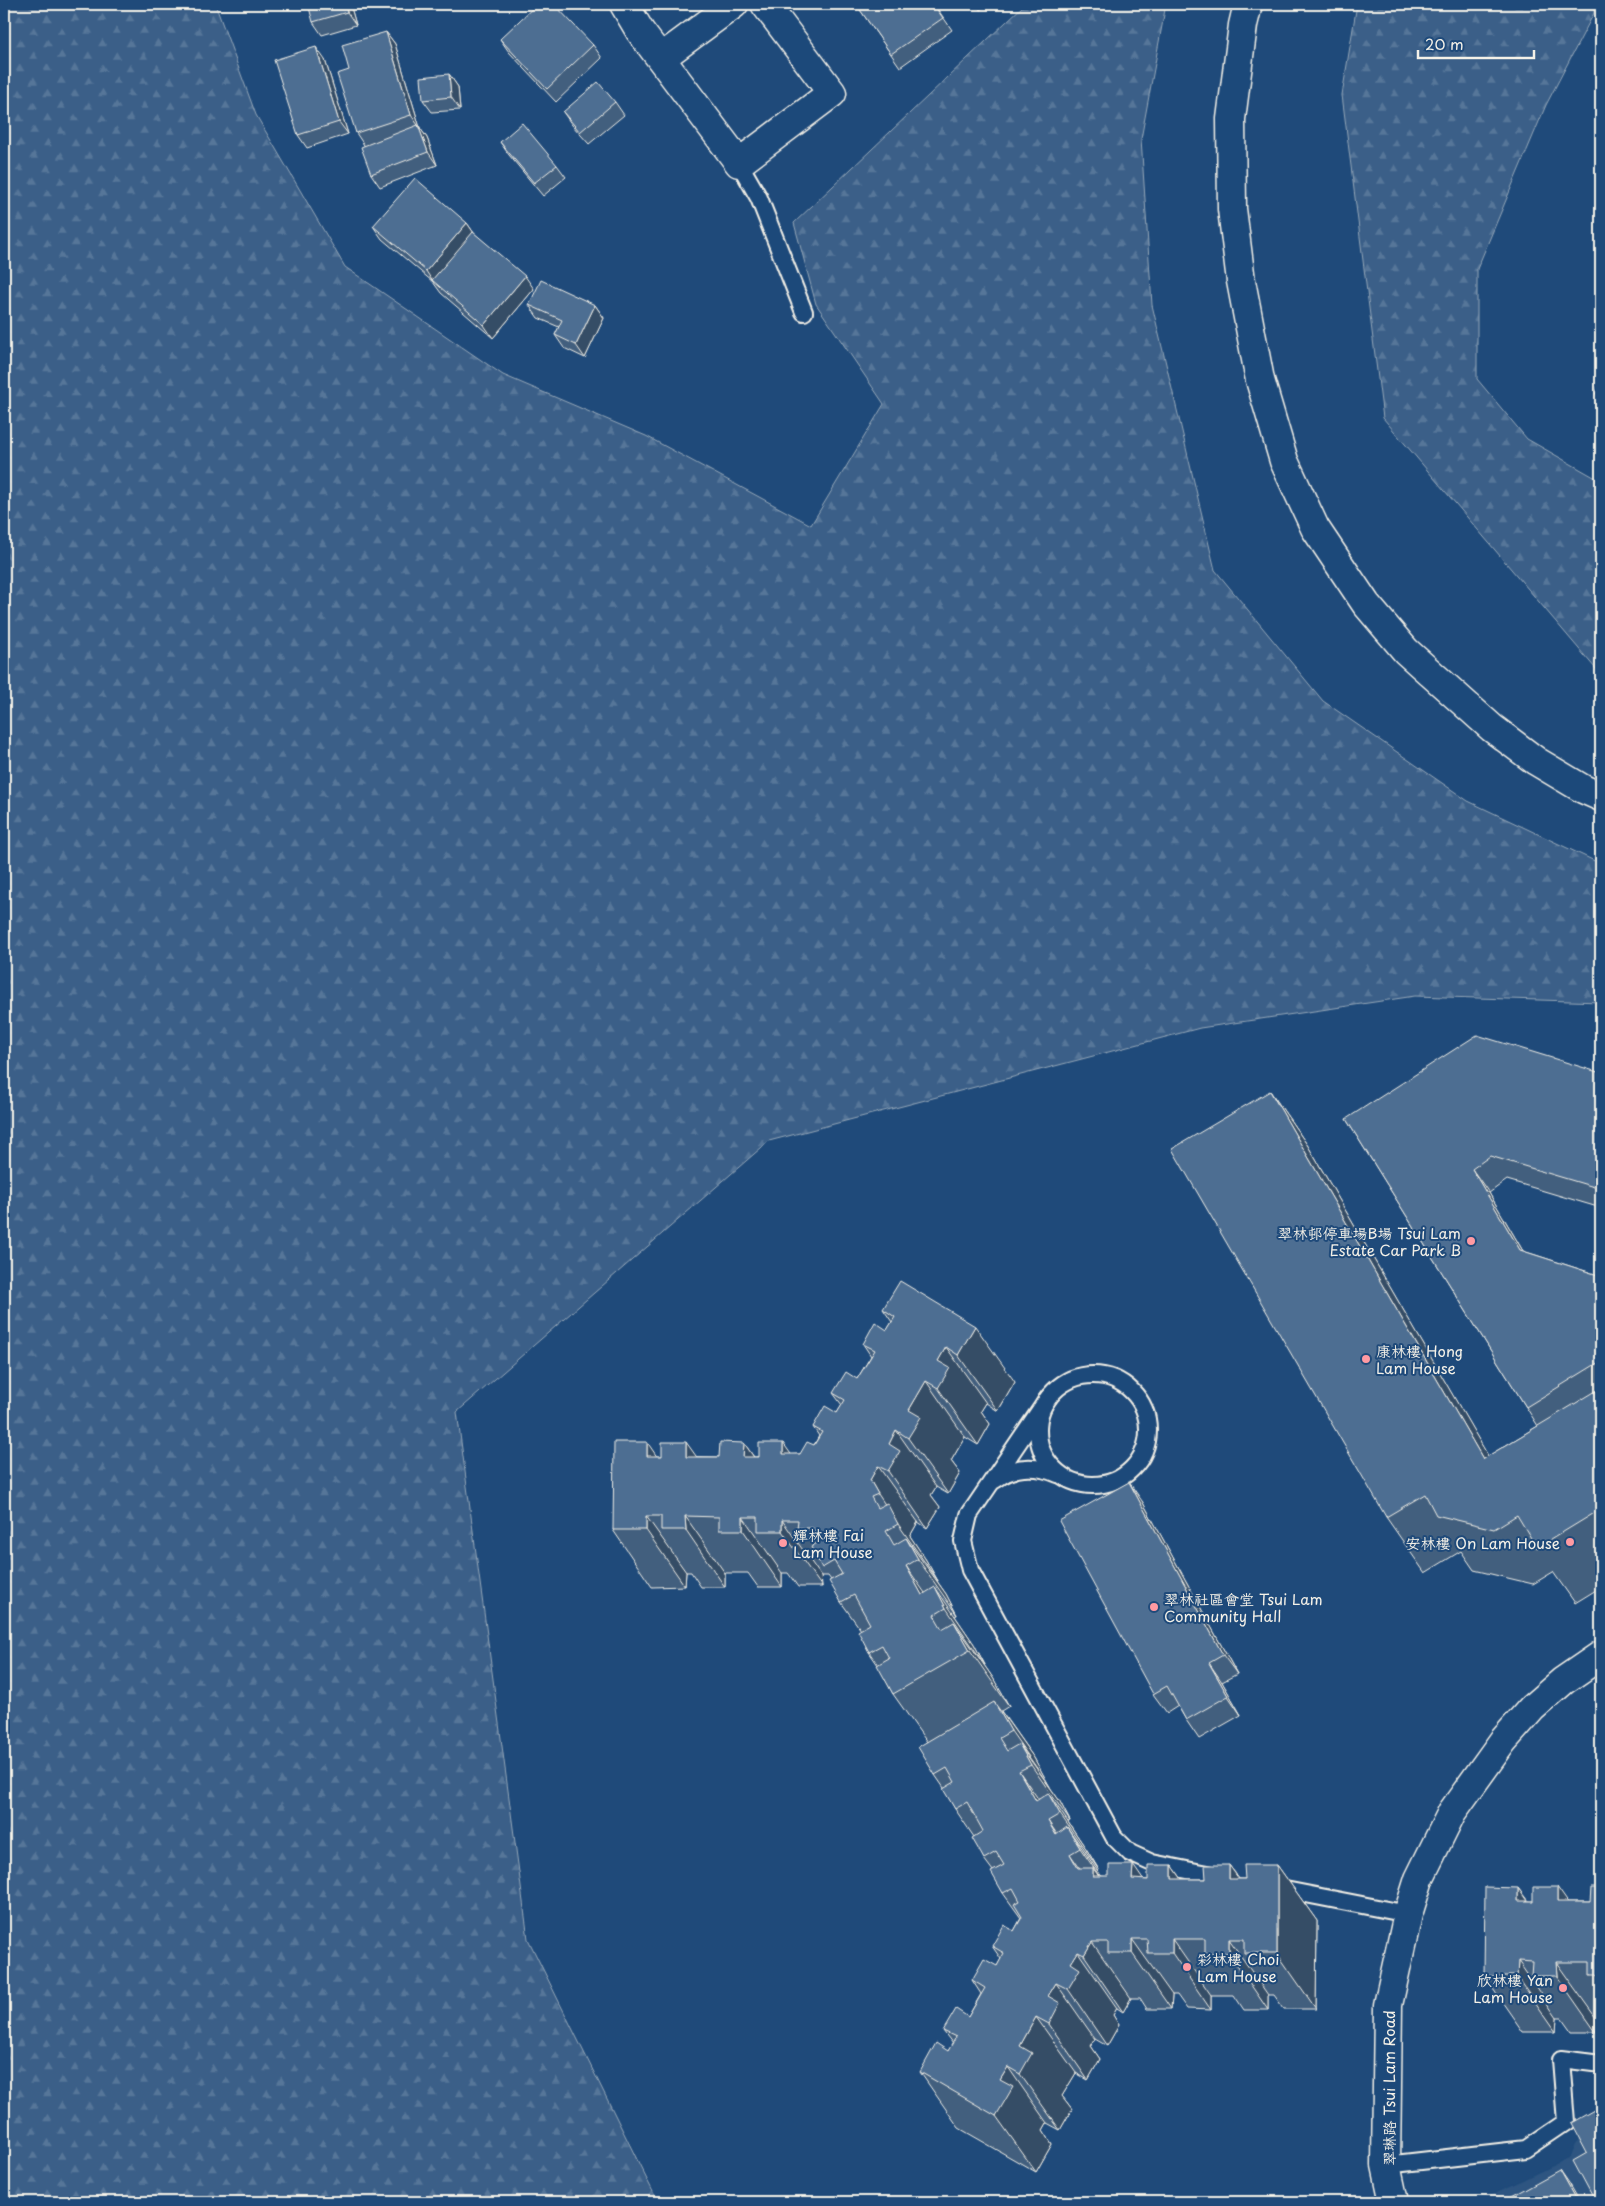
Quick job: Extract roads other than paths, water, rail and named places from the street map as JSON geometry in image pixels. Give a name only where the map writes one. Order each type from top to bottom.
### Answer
[{"type":"street","points":[[624,4],[640,31],[738,163],[832,93],[765,4]]},
{"type":"street","points":[[661,58],[734,4]]},
{"type":"street","points":[[1248,4],[1243,25],[1231,119],[1232,209],[1241,282],[1260,380],[1284,461],[1315,528],[1366,604],[1406,651],[1492,728],[1536,761],[1583,789],[1601,797]]},
{"type":"street","name":"翠琳路 Tsui Lam Road","points":[[1394,2202],[1386,2165],[1388,2006],[1408,1914],[1419,1879],[1452,1812],[1503,1741],[1532,1708],[1563,1681],[1601,1655]]},
{"type":"lane","points":[[738,163],[759,198],[804,312]]},
{"type":"lane","points":[[991,1483],[1008,1472],[1028,1467],[1046,1469],[1080,1483],[1098,1485],[1116,1480],[1132,1469],[1143,1454],[1148,1436],[1147,1418],[1140,1401],[1128,1387],[1112,1378],[1095,1375],[1078,1377],[1062,1385],[1049,1397],[991,1483],[970,1515],[964,1532],[964,1552],[970,1570],[1114,1837],[1130,1853],[1152,1863],[1408,1914]]},
{"type":"lane","points":[[1049,1397],[1041,1413],[1038,1430],[1041,1448],[1049,1464],[1063,1476]]},
{"type":"lane","points":[[1386,2165],[1526,2149],[1566,2122],[1561,2059],[1601,2064]]},
{"type":"place","name":"翠林邨停車場B場 Tsui Lam Estate Car Park B","points":[[1471,1241]]},
{"type":"place","name":"康林樓 Hong Lam House","points":[[1366,1359]]},
{"type":"place","name":"安林樓 On Lam House","points":[[1570,1542]]},
{"type":"place","name":"輝林樓 Fai Lam House","points":[[783,1543]]},
{"type":"place","name":"翠林社區會堂 Tsui Lam Community Hall","points":[[1154,1607]]},
{"type":"place","name":"彩林樓 Choi Lam House","points":[[1187,1967]]},
{"type":"place","name":"欣林樓 Yan Lam House","points":[[1563,1988]]}]
